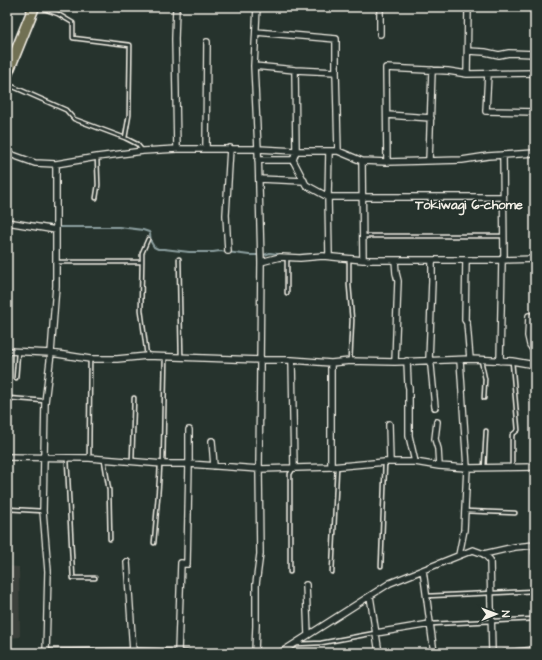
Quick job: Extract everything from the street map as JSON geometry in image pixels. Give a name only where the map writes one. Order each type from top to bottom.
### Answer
[{"type":"highway","points":[[7,74],[34,7]]},
{"type":"street","points":[[176,7],[175,39],[177,149]]},
{"type":"street","points":[[255,653],[256,584],[260,561],[259,469],[261,262],[254,66],[257,7]]},
{"type":"street","points":[[380,7],[380,34]]},
{"type":"street","points":[[467,74],[468,7]]},
{"type":"street","points":[[256,32],[336,39],[338,151]]},
{"type":"street","points":[[206,149],[207,42]]},
{"type":"street","points":[[468,51],[499,55],[509,53],[535,54]]},
{"type":"street","points":[[254,66],[336,72]]},
{"type":"street","points":[[387,162],[386,68],[448,71],[467,74],[535,73]]},
{"type":"street","points":[[295,70],[296,151],[293,160],[306,185],[328,197],[504,197]]},
{"type":"street","points":[[429,161],[432,70]]},
{"type":"street","points":[[488,74],[486,111],[535,112]]},
{"type":"street","points":[[387,115],[430,118]]},
{"type":"street","points":[[228,250],[226,215],[230,148]]},
{"type":"street","points":[[7,153],[34,163],[56,164],[143,151],[177,149],[230,148],[338,151],[362,161],[387,162],[462,160],[488,156],[535,153]]},
{"type":"street","points":[[329,151],[329,256]]},
{"type":"street","points":[[500,361],[502,260],[504,255],[503,155]]},
{"type":"street","points":[[258,160],[293,160]]},
{"type":"street","points":[[362,161],[363,260]]},
{"type":"street","points":[[46,653],[48,571],[43,510],[45,402],[51,353],[56,286],[56,164]]},
{"type":"street","points":[[259,180],[304,181]]},
{"type":"street","points":[[7,222],[56,230]]},
{"type":"street","points":[[261,262],[280,256],[300,258],[329,256],[363,260],[502,260],[535,258]]},
{"type":"street","points":[[395,362],[398,281],[396,273],[396,260]]},
{"type":"street","points":[[432,260],[429,360],[431,366],[435,407]]},
{"type":"street","points":[[466,260],[465,320],[467,323],[470,359]]},
{"type":"street","points":[[529,316],[528,336],[530,345],[534,351],[535,360]]},
{"type":"street","points":[[7,350],[51,353],[90,359],[117,359],[147,356],[331,362],[395,362],[470,359],[512,361],[535,365]]},
{"type":"street","points":[[292,360],[294,468]]},
{"type":"street","points":[[459,555],[464,530],[467,468],[460,360]]},
{"type":"street","points":[[407,361],[409,388],[409,436],[415,462]]},
{"type":"street","points":[[331,362],[334,466]]},
{"type":"street","points":[[437,422],[435,439],[438,449],[439,466]]},
{"type":"street","points":[[387,462],[389,424]]},
{"type":"street","points":[[178,652],[181,564],[187,564],[189,430]]},
{"type":"street","points":[[212,441],[214,466]]},
{"type":"street","points":[[7,457],[89,458],[162,464],[189,464],[259,469],[387,462],[415,462],[439,466],[467,468],[535,467]]},
{"type":"street","points":[[484,554],[515,547],[535,545],[535,552]]},
{"type":"street","points":[[280,653],[390,583],[473,550],[484,554],[490,560],[492,653]]},
{"type":"street","points":[[127,562],[133,652]]},
{"type":"street","points":[[423,570],[434,653]]},
{"type":"street","points":[[306,585],[308,635]]},
{"type":"street","points":[[370,596],[379,653]]},
{"type":"street","points":[[376,633],[430,624]]},
{"type":"street","points":[[505,653],[534,651]]},
{"type":"street","points":[[7,653],[187,653]]},
{"type":"lane","points":[[39,7],[58,14],[73,23],[73,38],[130,45],[129,115],[126,138]]},
{"type":"lane","points":[[7,84],[66,110],[74,119],[126,138],[137,144],[143,151]]},
{"type":"lane","points":[[96,198],[98,185],[97,157]]},
{"type":"lane","points":[[363,236],[504,236]]},
{"type":"lane","points":[[147,356],[141,310],[142,253],[148,240]]},
{"type":"lane","points":[[287,257],[287,293]]},
{"type":"lane","points":[[349,258],[352,320],[350,361]]},
{"type":"lane","points":[[179,259],[182,357]]},
{"type":"lane","points":[[56,262],[142,262]]},
{"type":"lane","points":[[16,378],[18,351]]},
{"type":"lane","points":[[154,543],[162,464],[165,357]]},
{"type":"lane","points":[[89,458],[90,359]]},
{"type":"lane","points":[[481,360],[485,379],[484,398]]},
{"type":"lane","points":[[512,361],[518,430],[512,435],[512,468]]},
{"type":"lane","points":[[7,398],[45,402]]},
{"type":"lane","points":[[132,461],[134,398]]},
{"type":"lane","points":[[484,468],[486,431]]},
{"type":"lane","points":[[67,458],[73,578],[95,578]]},
{"type":"lane","points":[[104,460],[109,490],[110,539]]},
{"type":"lane","points":[[381,566],[387,462]]},
{"type":"lane","points":[[332,572],[334,466]]},
{"type":"lane","points":[[290,572],[290,474],[294,468]]},
{"type":"lane","points":[[7,509],[43,510]]},
{"type":"lane","points":[[464,510],[515,513]]},
{"type":"lane","points":[[426,596],[535,591]]},
{"type":"lane","points":[[430,624],[535,619]]},
{"type":"lane","points":[[292,645],[321,643],[376,633]]},
{"type":"shaded area","points":[[7,566],[19,567],[20,637],[9,638],[9,651],[7,651]]},
{"type":"waterway","points":[[29,223],[59,227],[119,227],[143,230],[149,232],[151,242],[154,247],[158,249],[189,252],[220,251],[249,255],[264,255],[270,253],[285,255]]},
{"type":"waterway","points":[[297,255],[318,254]]},
{"type":"district","name":"Tokiwagi 6-chome","points":[[469,205]]}]
